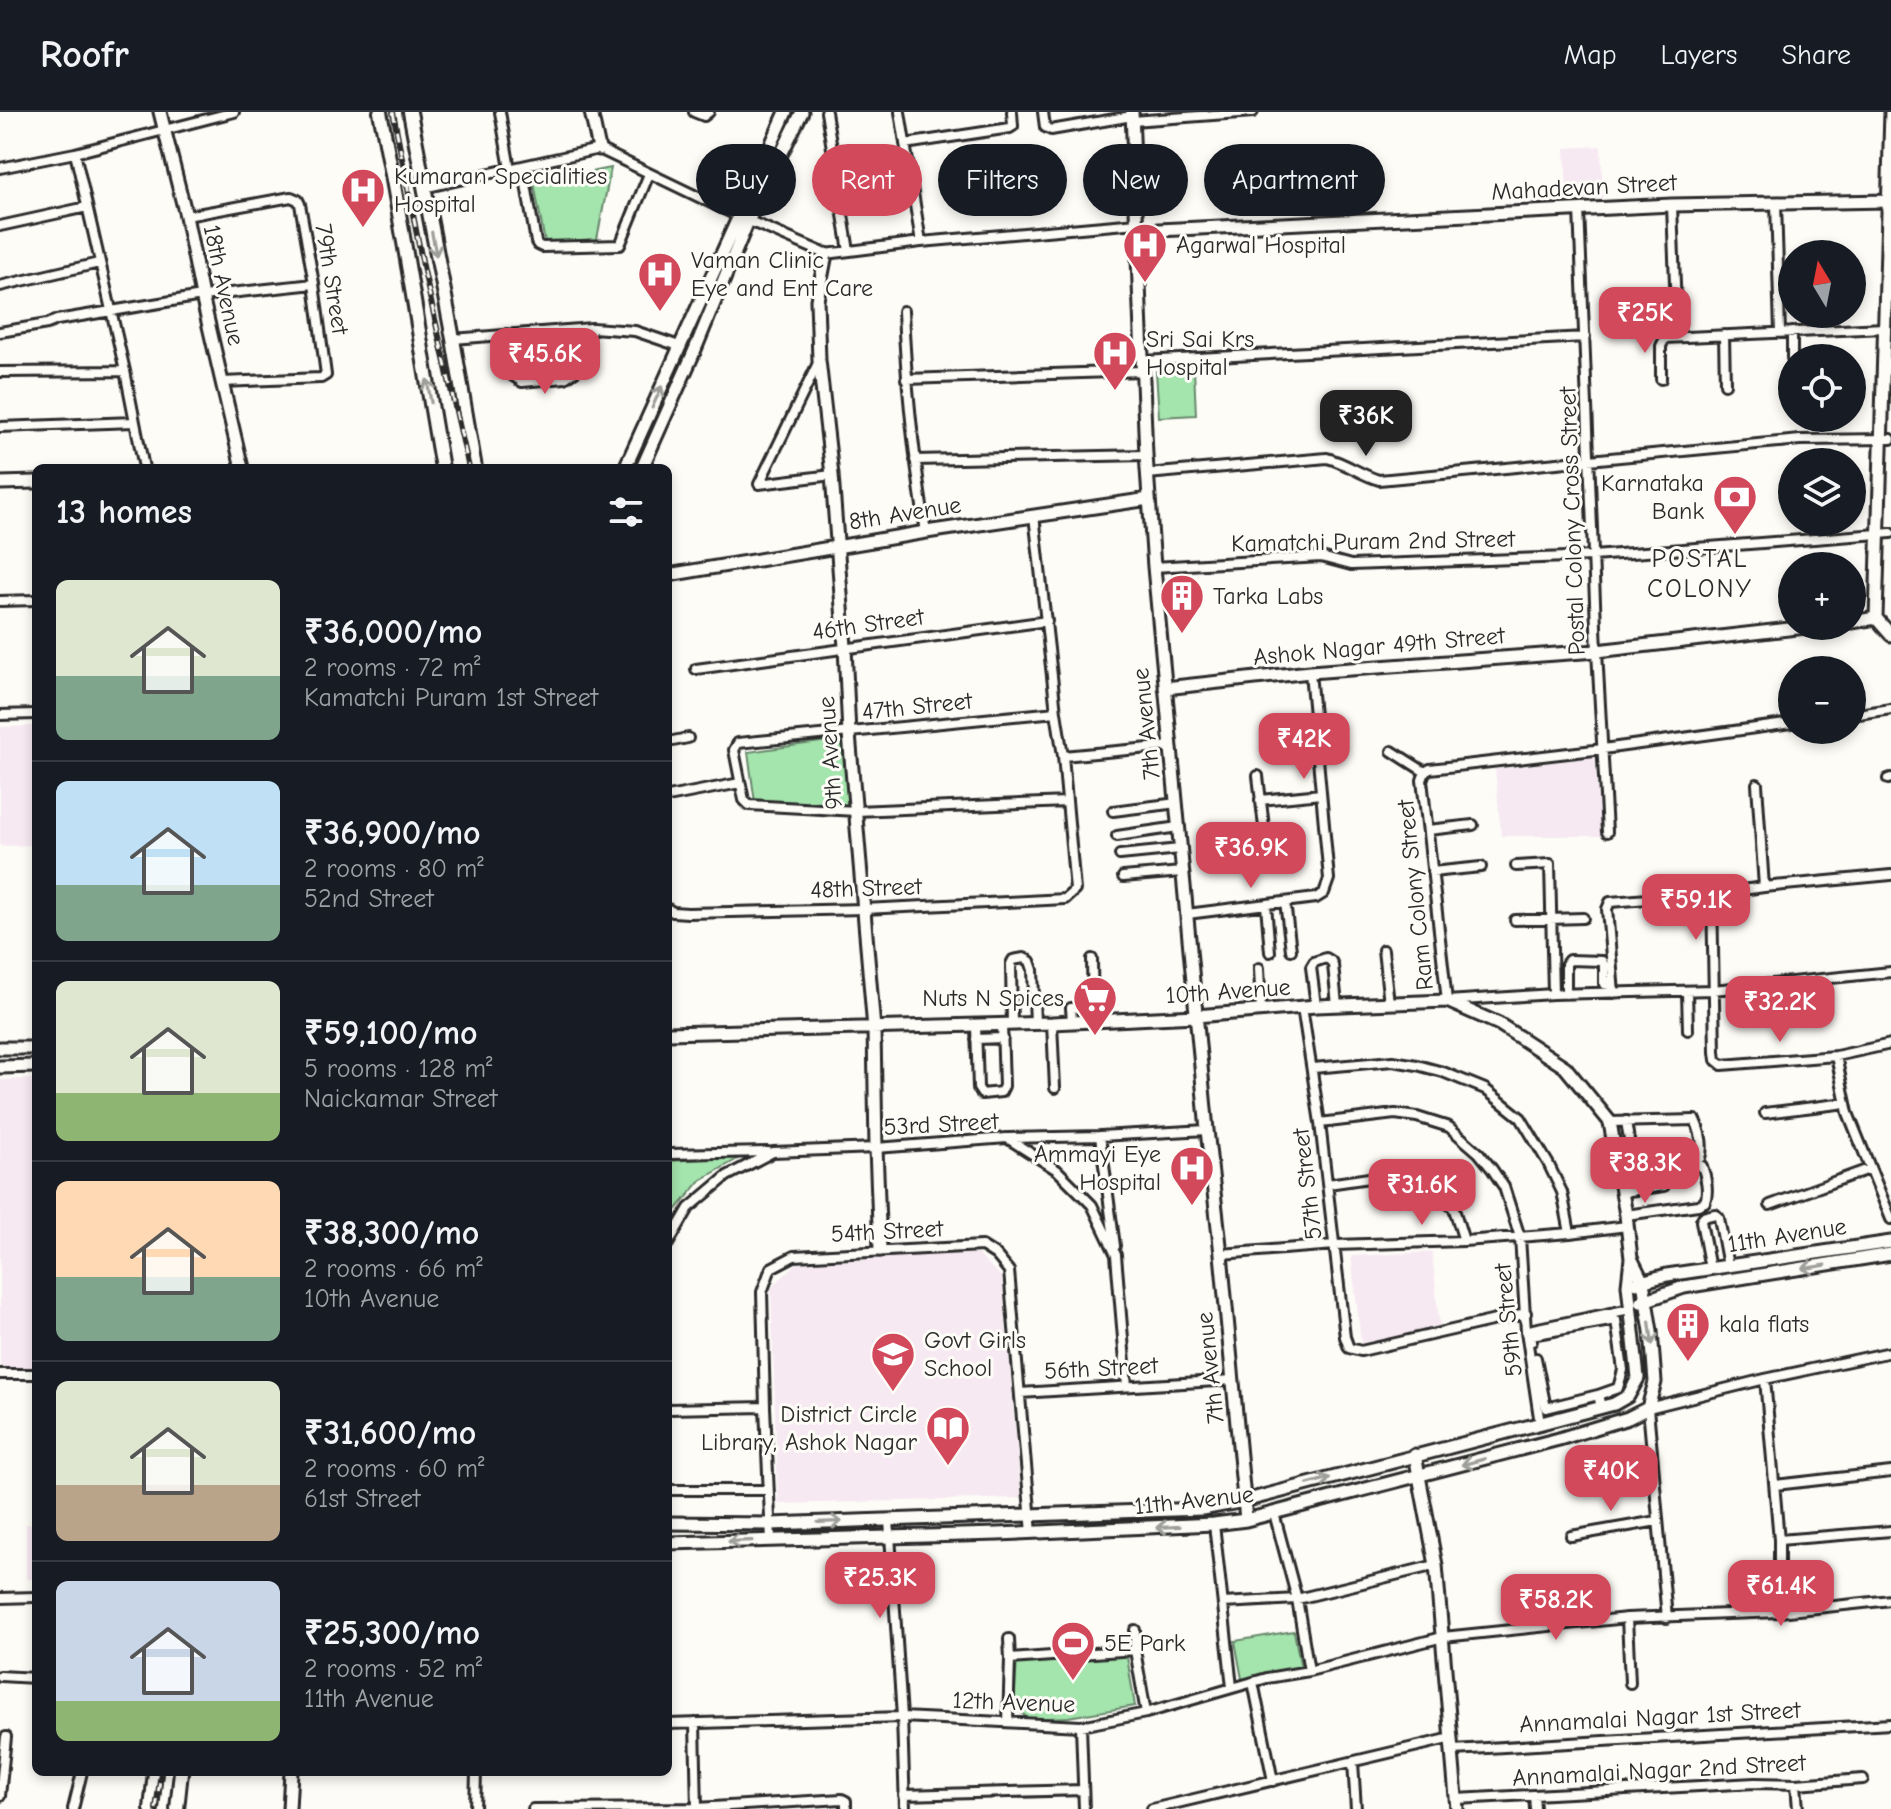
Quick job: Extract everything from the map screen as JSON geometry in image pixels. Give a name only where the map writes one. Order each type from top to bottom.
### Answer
[{"type":"main road","name":"18th Avenue","points":[[160,112],[241,464]]},
{"type":"main road","points":[[380,112],[398,198],[441,464]]},
{"type":"main road","points":[[410,112],[474,464]]},
{"type":"main road","points":[[591,112],[599,149]]},
{"type":"main road","points":[[644,464],[694,352],[786,112]]},
{"type":"main road","points":[[627,464],[679,346],[743,219],[802,112]]},
{"type":"main road","points":[[1891,112],[1885,328],[1885,533],[1876,618],[1891,635]]},
{"type":"main road","name":"7th Avenue","points":[[1132,116],[1146,455],[1154,567],[1246,1520]]},
{"type":"main road","name":"Mahadevan Street","points":[[1137,227],[1672,205],[1888,201]]},
{"type":"main road","name":"9th Avenue","points":[[826,254],[817,300],[819,360],[832,475],[849,734],[874,1029],[880,1250]]},
{"type":"main road","points":[[0,483],[32,482]]},
{"type":"main road","name":"8th Avenue","points":[[672,574],[1149,499]]},
{"type":"main road","points":[[1866,620],[1876,618]]},
{"type":"main road","name":"Ashok Nagar 49th Street","points":[[1165,688],[1310,672],[1597,651],[1778,630]]},
{"type":"main road","name":"10th Avenue","points":[[672,1033],[1035,1024],[1447,1001],[1499,1024],[1565,1067],[1610,1122],[1631,1258]]},
{"type":"main road","points":[[0,1048],[30,1048],[30,1066],[0,1067]]},
{"type":"main road","name":"11th Avenue","points":[[1628,1285],[1728,1264],[1891,1242]]},
{"type":"main road","name":"11th Avenue","points":[[1630,1309],[1684,1287],[1891,1254]]},
{"type":"main road","points":[[1631,1258],[1643,1282],[1651,1331],[1655,1382],[1648,1408]]},
{"type":"main road","name":"11th Avenue","points":[[672,1523],[770,1524],[1202,1509],[1244,1501],[1540,1424],[1599,1401],[1614,1404],[1628,1396],[1638,1378],[1628,1285],[1631,1258]]},
{"type":"main road","name":"11th Avenue","points":[[672,1543],[1032,1533],[1246,1520],[1573,1435],[1628,1418],[1648,1408]]},
{"type":"main road","points":[[1415,1455],[1436,1565],[1457,1804]]},
{"type":"main road","points":[[151,1809],[155,1776]]},
{"type":"main road","points":[[177,1809],[181,1776]]},
{"type":"main road","points":[[289,1809],[291,1776]]},
{"type":"street","points":[[0,168],[75,153],[234,112]]},
{"type":"street","points":[[500,112],[510,169]]},
{"type":"street","points":[[694,112],[708,114]]},
{"type":"street","points":[[826,112],[849,251]]},
{"type":"street","points":[[900,112],[905,144],[1013,126],[1012,112]]},
{"type":"street","points":[[1043,112],[1045,127],[1051,130],[1132,116],[1253,112]]},
{"type":"street","points":[[423,188],[599,149],[743,219],[826,254],[921,242],[1137,227]]},
{"type":"street","points":[[75,153],[143,464]]},
{"type":"street","points":[[523,167],[536,242],[542,247],[620,245],[649,174]]},
{"type":"street","name":"79th Street","points":[[186,216],[295,198],[300,204],[326,375],[321,378],[222,382]]},
{"type":"street","points":[[1776,203],[1780,332]]},
{"type":"street","points":[[1672,205],[1677,337]]},
{"type":"street","points":[[0,226],[87,207]]},
{"type":"street","name":"Postal Colony Cross Street","points":[[1579,209],[1607,832]]},
{"type":"street","points":[[917,216],[921,242]]},
{"type":"street","points":[[0,286],[99,263]]},
{"type":"street","points":[[0,332],[202,296],[314,284]]},
{"type":"street","points":[[903,311],[906,379],[926,532]]},
{"type":"street","points":[[453,339],[592,328],[635,331],[679,346]]},
{"type":"street","points":[[507,334],[513,376],[522,382],[571,375],[577,370],[592,328]]},
{"type":"street","points":[[1661,379],[1661,346],[1665,338],[1885,328]]},
{"type":"street","points":[[1792,332],[1792,344]]},
{"type":"street","points":[[1724,335],[1725,384]]},
{"type":"street","points":[[906,379],[1585,337]]},
{"type":"street","points":[[819,360],[759,484],[832,475]]},
{"type":"street","points":[[0,372],[125,371]]},
{"type":"street","points":[[0,427],[134,422]]},
{"type":"street","points":[[1147,474],[1327,458],[1379,480],[1800,440],[1886,438]]},
{"type":"street","points":[[915,460],[1146,455]]},
{"type":"street","points":[[672,796],[740,783],[744,800],[749,805],[856,811],[1067,802],[1034,515]]},
{"type":"street","name":"Kamatchi Puram 2nd Street","points":[[1154,567],[1321,557],[1351,565],[1593,556],[1885,533]]},
{"type":"street","points":[[0,601],[32,600]]},
{"type":"street","name":"46th Street","points":[[696,669],[1047,621]]},
{"type":"street","points":[[1187,914],[1316,898],[1324,893],[1329,879],[1310,672]]},
{"type":"street","points":[[1866,713],[1891,709]]},
{"type":"street","name":"47th Street","points":[[740,783],[734,750],[738,743],[1056,712]]},
{"type":"street","points":[[0,715],[32,714]]},
{"type":"street","name":"Ram Colony Street","points":[[1447,1001],[1422,780],[1425,772],[1778,725]]},
{"type":"street","points":[[672,741],[688,738]]},
{"type":"street","points":[[1063,756],[1171,746]]},
{"type":"street","points":[[1392,751],[1425,772]]},
{"type":"street","points":[[1258,776],[1266,844]]},
{"type":"street","points":[[1757,784],[1764,887]]},
{"type":"street","points":[[1260,800],[1321,794]]},
{"type":"street","name":"48th Street","points":[[672,911],[864,909],[1065,899],[1075,890],[1067,802]]},
{"type":"street","points":[[1113,811],[1177,803]]},
{"type":"street","points":[[1428,830],[1473,825]]},
{"type":"street","points":[[1117,836],[1178,827]]},
{"type":"street","points":[[1120,855],[1180,849]]},
{"type":"street","points":[[1516,866],[1550,864],[1553,994]]},
{"type":"street","points":[[1432,872],[1481,867]]},
{"type":"street","points":[[1123,877],[1182,872]]},
{"type":"street","points":[[1613,989],[1607,909],[1610,902],[1891,875]]},
{"type":"street","points":[[1712,894],[1716,1060],[1722,1065],[1836,1056],[1891,1044]]},
{"type":"street","points":[[1285,902],[1291,950]]},
{"type":"street","points":[[1266,905],[1270,952]]},
{"type":"street","points":[[1515,920],[1583,918]]},
{"type":"street","points":[[1383,950],[1389,1003]]},
{"type":"street","points":[[976,1026],[978,1088],[982,1094],[990,1094],[1001,1092],[1004,1086],[1003,1038],[1013,960],[1024,958],[1030,961],[1035,1024]]},
{"type":"street","points":[[1316,1006],[1311,967],[1314,962],[1326,958],[1333,965],[1337,1005]]},
{"type":"street","points":[[1092,959],[1093,1021]]},
{"type":"street","points":[[1566,994],[1566,964],[1569,960],[1602,961],[1604,984],[1613,989]]},
{"type":"street","points":[[1259,968],[1261,1010]]},
{"type":"street","points":[[1447,1001],[1613,989],[1713,990],[1891,972]]},
{"type":"street","points":[[1687,991],[1688,1030]]},
{"type":"street","points":[[1072,1022],[1071,1008],[1093,1007]]},
{"type":"street","name":"57th Street","points":[[1302,1007],[1313,1068],[1345,1337],[1349,1348],[1361,1351],[1526,1313]]},
{"type":"street","points":[[1052,1023],[1055,1088]]},
{"type":"street","points":[[976,1039],[1003,1038]]},
{"type":"street","points":[[1836,1056],[1848,1113],[1891,1219]]},
{"type":"street","points":[[1313,1068],[1393,1061],[1443,1072],[1485,1089],[1521,1118],[1548,1163],[1562,1192],[1570,1233]]},
{"type":"street","points":[[1765,1113],[1846,1103]]},
{"type":"street","name":"59th Street","points":[[1320,1123],[1395,1114],[1449,1127],[1479,1153],[1504,1187],[1520,1237],[1526,1331],[1540,1424]]},
{"type":"street","points":[[1610,1122],[1695,1120],[1702,1150],[1700,1158],[1618,1168]]},
{"type":"street","points":[[1626,1121],[1633,1166]]},
{"type":"street","points":[[1007,1138],[1207,1130]]},
{"type":"street","points":[[1100,1136],[1116,1255]]},
{"type":"street","name":"53rd Street","points":[[672,1237],[689,1208],[727,1176],[773,1152],[1007,1138],[1057,1170],[1092,1205],[1116,1255],[1127,1386]]},
{"type":"street","points":[[672,1154],[773,1152]]},
{"type":"street","points":[[1221,1254],[1570,1233],[1705,1202],[1705,1172],[1702,1166],[1670,1169]]},
{"type":"street","points":[[1770,1205],[1869,1169]]},
{"type":"street","points":[[1328,1184],[1404,1175],[1436,1191],[1454,1209],[1464,1241]]},
{"type":"street","points":[[1622,1192],[1664,1186]]},
{"type":"street","points":[[1710,1267],[1701,1221],[1703,1217],[1715,1214],[1719,1218],[1728,1264]]},
{"type":"street","name":"54th Street","points":[[771,1540],[762,1292],[771,1268],[794,1256],[982,1246],[996,1255],[1009,1271],[1032,1533]]},
{"type":"street","points":[[1526,1331],[1630,1309]]},
{"type":"street","points":[[1616,1320],[1623,1370],[1618,1388],[1599,1401],[1546,1408],[1531,1335],[1616,1320]]},
{"type":"street","points":[[1667,1618],[1648,1408],[1891,1352]]},
{"type":"street","points":[[0,1374],[32,1374]]},
{"type":"street","points":[[1765,1379],[1779,1540],[1779,1612]]},
{"type":"street","name":"56th Street","points":[[1020,1393],[1233,1380]]},
{"type":"street","points":[[672,1409],[765,1407]]},
{"type":"street","points":[[1775,1485],[1891,1472]]},
{"type":"street","points":[[672,1490],[768,1490]]},
{"type":"street","points":[[1274,1513],[1297,1599],[1309,1671]]},
{"type":"street","points":[[889,1520],[905,1809]]},
{"type":"street","points":[[1571,1536],[1657,1521]]},
{"type":"street","points":[[1214,1524],[1232,1687]]},
{"type":"street","points":[[1779,1540],[1891,1531]]},
{"type":"street","points":[[1223,1603],[1297,1599],[1436,1565]]},
{"type":"street","points":[[0,1598],[32,1597]]},
{"type":"street","name":"12th Avenue","points":[[672,1724],[902,1717],[1081,1726],[1146,1713],[1232,1687],[1443,1637],[1627,1618],[1779,1612],[1891,1600]]},
{"type":"street","points":[[1627,1618],[1630,1683]]},
{"type":"street","points":[[1135,1630],[1135,1650],[1146,1713]]},
{"type":"street","points":[[1008,1722],[1009,1639]]},
{"type":"street","points":[[1010,1659],[1135,1650]]},
{"type":"street","points":[[0,1676],[32,1678]]},
{"type":"street","points":[[1253,1682],[1273,1781]]},
{"type":"street","points":[[695,1723],[697,1808]]},
{"type":"street","name":"Annamalai Nagar 1st Street","points":[[1152,1809],[1178,1806],[1353,1762],[1453,1744],[1891,1724]]},
{"type":"street","points":[[1081,1726],[1084,1809]]},
{"type":"street","points":[[0,1796],[6,1737]]},
{"type":"street","points":[[1353,1762],[1356,1809]]},
{"type":"street","points":[[73,1809],[81,1776]]},
{"type":"street","points":[[475,1809],[476,1776]]},
{"type":"street","name":"Annamalai Nagar 2nd Street","points":[[1457,1804],[1534,1795],[1863,1779]]},
{"type":"street","points":[[1796,1784],[1798,1809]]},
{"type":"street","points":[[904,1795],[1083,1790]]},
{"type":"street","points":[[1534,1795],[1535,1809]]},
{"type":"street","points":[[533,1809],[697,1808],[842,1799],[846,1801],[846,1809]]},
{"type":"shaded area","points":[[1601,146],[1603,198],[1567,200],[1565,148]]},
{"type":"shaded area","points":[[32,726],[32,845],[0,846],[0,727]]},
{"type":"shaded area","points":[[1595,757],[1601,836],[1501,836],[1495,769]]},
{"type":"shaded area","points":[[32,1079],[32,1369],[0,1369],[0,1080]]},
{"type":"shaded area","points":[[1432,1252],[1440,1329],[1367,1347],[1361,1342],[1351,1256]]},
{"type":"shaded area","name":"Govt Girls School","points":[[976,1253],[1002,1277],[1021,1498],[778,1504],[771,1288],[797,1263]]},
{"type":"shaded area","points":[[26,1524],[32,1524],[32,1579],[26,1579]]},
{"type":"green space","points":[[611,168],[597,239],[545,243],[534,183]]},
{"type":"green space","points":[[1194,369],[1196,415],[1159,417],[1156,371]]},
{"type":"green space","points":[[850,738],[854,807],[756,810],[748,752]]},
{"type":"green space","points":[[741,1157],[701,1180],[672,1215],[672,1161]]},
{"type":"green space","points":[[1294,1631],[1301,1669],[1242,1679],[1235,1641]]},
{"type":"green space","name":"5E Park","points":[[1126,1651],[1135,1706],[1068,1717],[1029,1719],[1014,1707],[1017,1659]]},
{"type":"railway","points":[[393,112],[424,271],[468,464]]},
{"type":"railway","points":[[156,1809],[160,1776]]},
{"type":"place","name":"Kumaran Specialities Hospital","points":[[363,229]]},
{"type":"place","name":"Agarwal Hospital","points":[[1145,284]]},
{"type":"place","name":"Vaman Clinic Eye and Ent Care","points":[[660,313]]},
{"type":"place","name":"Sri Sai Krs Hospital","points":[[1115,392]]},
{"type":"place","name":"Karnataka Bank","points":[[1735,536]]},
{"type":"place","name":"Tarka Labs","points":[[1182,635]]},
{"type":"place","name":"Nuts N Spices","points":[[1095,1037]]},
{"type":"place","name":"Ammayi Eye Hospital","points":[[1192,1207]]},
{"type":"place","name":"kala flats","points":[[1688,1363]]},
{"type":"place","name":"Govt Girls School","points":[[893,1393]]},
{"type":"place","name":"District Circle Library, Ashok Nagar","points":[[948,1467]]},
{"type":"place","name":"5E Park","points":[[1073,1682]]},
{"type":"district","name":"POSTAL COLONY","points":[[1700,574]]}]
